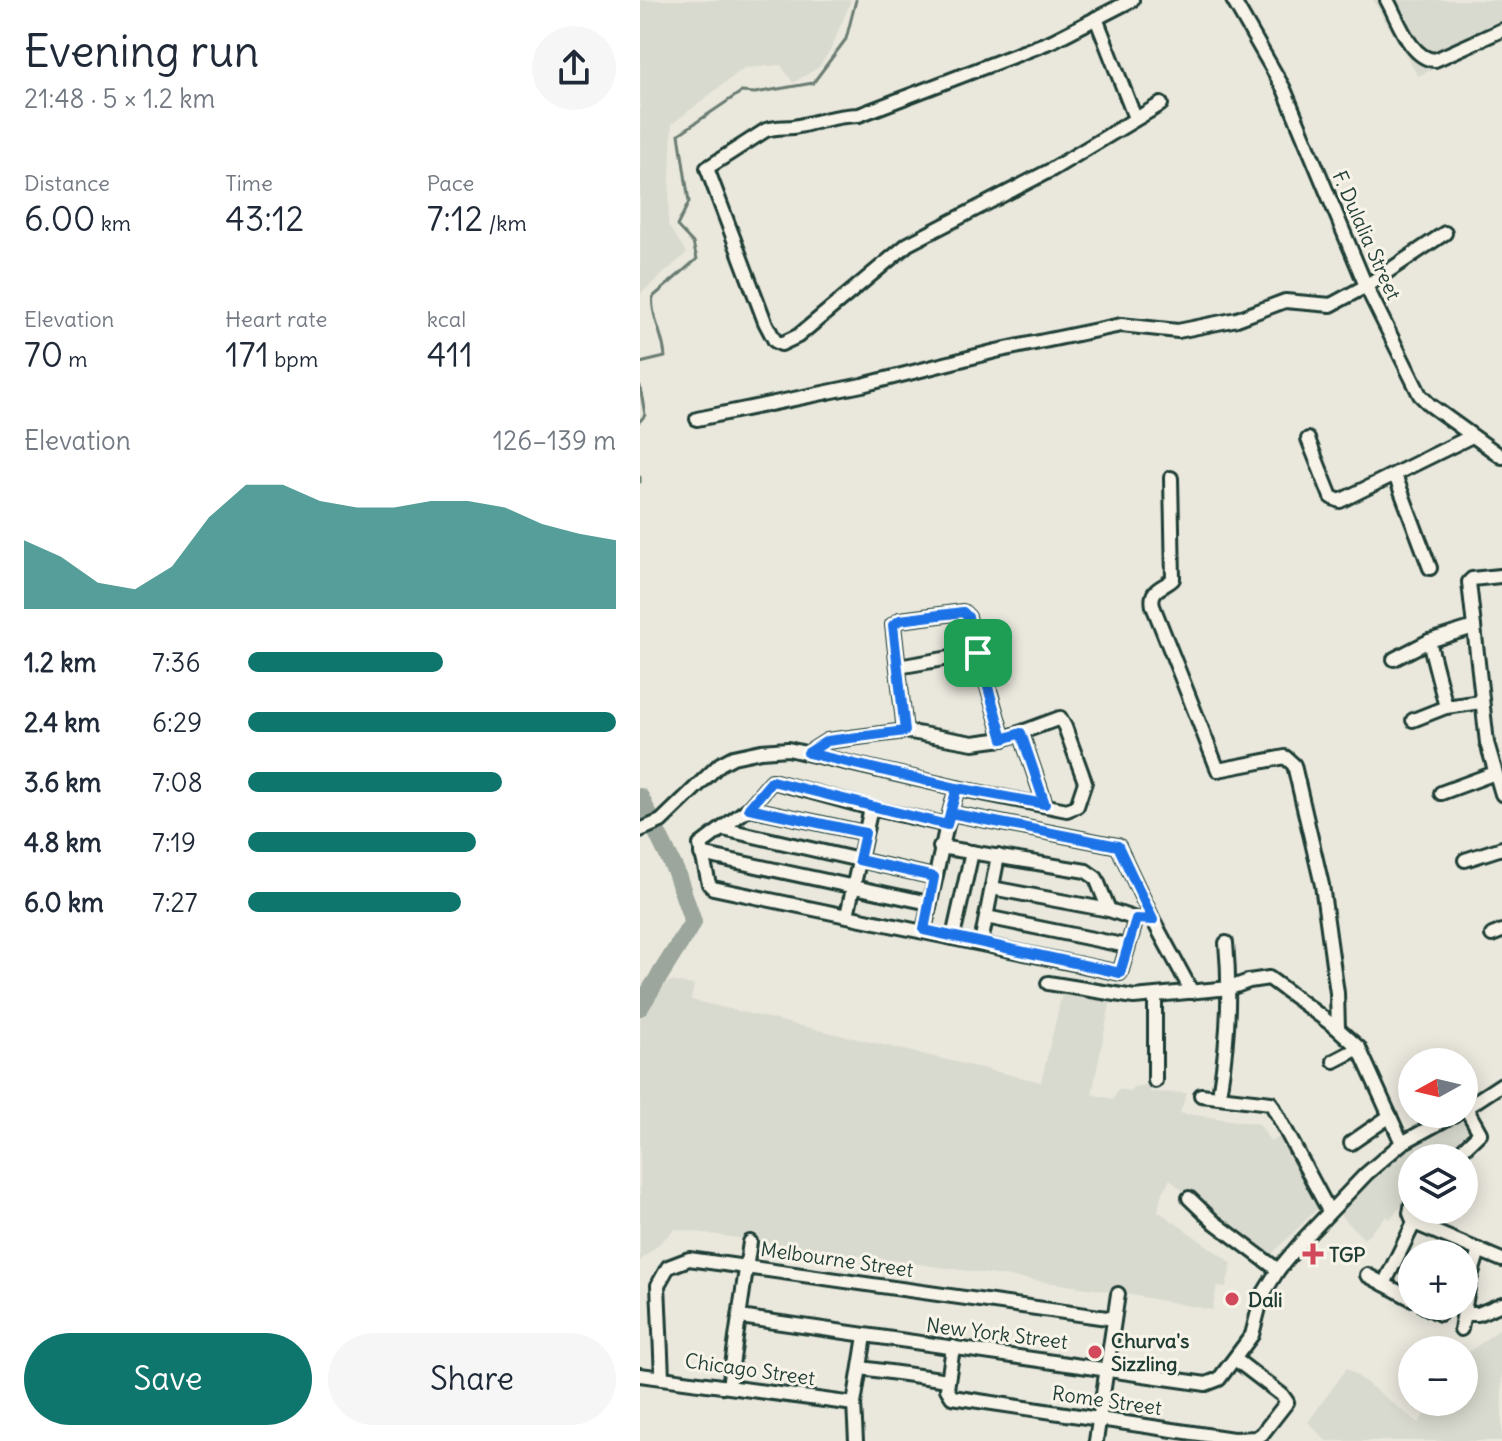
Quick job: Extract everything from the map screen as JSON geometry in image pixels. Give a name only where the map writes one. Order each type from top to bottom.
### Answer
[{"type":"street","points":[[1132,0],[1031,50],[859,115],[835,115],[789,128],[777,126],[766,130],[707,168],[775,341],[781,344],[798,336],[908,244],[1051,170],[1161,104]]},
{"type":"street","name":"F. Dulalia Street","points":[[1233,0],[1284,89],[1366,286],[1420,395],[1502,457]]},
{"type":"street","points":[[1387,0],[1416,51],[1427,60],[1435,60],[1502,30]]},
{"type":"street","points":[[1096,18],[1135,118]]},
{"type":"street","points":[[697,419],[862,385],[996,351],[1121,325],[1178,331],[1237,319],[1285,301],[1331,305],[1366,286],[1445,233]]},
{"type":"street","points":[[1308,439],[1331,497],[1336,501],[1472,436]]},
{"type":"street","points":[[1395,475],[1430,568]]},
{"type":"street","points":[[1171,478],[1173,579],[1158,587],[1153,594],[1153,606],[1218,770],[1285,757],[1294,765],[1322,885],[1337,993],[1338,1029]]},
{"type":"street","points":[[1500,576],[1469,582],[1487,743],[1502,794]]},
{"type":"street","points":[[905,731],[893,625],[900,620],[963,612],[968,617],[1003,739]]},
{"type":"street","points":[[1394,659],[1429,641],[1474,627]]},
{"type":"street","points":[[1429,641],[1446,707]]},
{"type":"street","points":[[898,667],[978,653]]},
{"type":"street","points":[[1413,720],[1446,707],[1481,702]]},
{"type":"street","points":[[640,830],[661,821],[720,764],[733,757],[761,751],[788,749],[1067,810],[1074,809],[1085,787],[1060,718],[1003,739],[968,744],[905,731],[827,741],[808,753]]},
{"type":"street","points":[[1021,733],[1045,804]]},
{"type":"street","points":[[1441,793],[1495,773]]},
{"type":"street","points":[[1136,919],[1120,973],[713,888],[709,884],[700,845],[749,808],[772,781],[871,808],[1113,843],[1122,851],[1153,920],[1192,992]]},
{"type":"street","points":[[924,930],[940,847],[957,788]]},
{"type":"street","points":[[749,808],[865,833]]},
{"type":"street","points":[[847,915],[871,808]]},
{"type":"street","points":[[723,829],[934,877]]},
{"type":"street","points":[[940,847],[1086,871],[1096,878],[1109,910]]},
{"type":"street","points":[[1465,860],[1502,848]]},
{"type":"street","points":[[953,937],[972,852]]},
{"type":"street","points":[[701,854],[929,903]]},
{"type":"street","points":[[981,943],[998,856]]},
{"type":"street","points":[[992,888],[1153,920]]},
{"type":"street","points":[[986,917],[1127,946]]},
{"type":"street","points":[[1220,1089],[1230,988],[1226,943]]},
{"type":"street","points":[[1048,983],[1121,996],[1155,996],[1230,988],[1269,978],[1359,1048],[1402,1143]]},
{"type":"street","points":[[1155,996],[1155,1081]]},
{"type":"street","points":[[1334,1061],[1359,1048]]},
{"type":"street","name":"New York Street","points":[[1478,1100],[1502,1084]]},
{"type":"street","points":[[1201,1095],[1271,1103],[1329,1211]]},
{"type":"street","points":[[1351,1143],[1390,1116]]},
{"type":"street","name":"New York Street","points":[[740,1317],[1206,1384],[1219,1379],[1235,1359],[1252,1335],[1262,1296],[1278,1270],[1329,1211],[1402,1143],[1429,1128]]},
{"type":"street","points":[[1469,1144],[1480,1133],[1476,1128]]},
{"type":"street","points":[[1189,1198],[1214,1222],[1278,1270]]},
{"type":"street","points":[[1384,1284],[1414,1224]]},
{"type":"street","points":[[1416,1224],[1502,1260]]},
{"type":"street","points":[[729,1386],[750,1242]]},
{"type":"street","points":[[1478,1254],[1479,1250]]},
{"type":"street","name":"Melbourne Street","points":[[662,1377],[658,1285],[668,1267],[689,1259],[1114,1319]]},
{"type":"street","points":[[1367,1275],[1398,1292]]},
{"type":"street","points":[[1096,1441],[1118,1294]]},
{"type":"street","points":[[1478,1314],[1502,1304]]},
{"type":"street","points":[[1461,1329],[1463,1320]]},
{"type":"street","points":[[856,1441],[854,1404],[865,1336]]},
{"type":"street","points":[[861,1368],[948,1380],[953,1347]]},
{"type":"street","name":"Rome Street","points":[[948,1380],[947,1389],[952,1397],[1189,1436],[1233,1440],[1256,1438],[1287,1405],[1286,1399],[1235,1359]]},
{"type":"street","name":"Chicago Street","points":[[644,1376],[854,1404]]},
{"type":"shaded area","points":[[640,0],[851,0],[831,49],[819,67],[793,83],[781,65],[744,68],[672,124],[668,225],[687,253],[640,294]]},
{"type":"shaded area","points":[[1373,0],[1502,0],[1502,39],[1418,76]]},
{"type":"shaded area","points":[[669,981],[694,985],[691,1000],[1041,1082],[1063,990],[1111,999],[1092,1094],[1113,1099],[1118,1089],[1131,1091],[1133,1087],[1151,1084],[1150,1092],[1187,1093],[1180,1113],[1259,1124],[1270,1141],[1283,1136],[1319,1207],[1268,1258],[1217,1222],[1170,1179],[1161,1196],[1158,1211],[1232,1263],[1226,1287],[1217,1286],[1212,1310],[1115,1292],[675,1229],[640,1261],[640,1013]]},
{"type":"shaded area","points":[[1444,1128],[1471,1128],[1473,1133],[1462,1144],[1414,1144]]},
{"type":"shaded area","points":[[1398,1154],[1398,1210],[1390,1219],[1387,1216],[1364,1239],[1335,1210]]},
{"type":"shaded area","points":[[1502,1327],[1502,1441],[1326,1441],[1308,1422],[1347,1368],[1398,1407],[1398,1416],[1410,1416],[1419,1423],[1423,1416],[1478,1416],[1478,1345]]},
{"type":"waterway","points":[[640,363],[665,357],[653,311],[653,297],[697,259],[693,243],[677,226],[689,202],[679,134],[741,92],[755,93],[813,83],[846,39],[856,0]]},
{"type":"waterway","points":[[640,386],[645,415],[640,421]]},
{"type":"waterway","points":[[640,477],[640,482]]},
{"type":"waterway","points":[[640,797],[676,872],[693,922],[640,1007]]},
{"type":"place","name":"TGP","points":[[1313,1254]]},
{"type":"place","name":"Dali","points":[[1232,1299]]},
{"type":"place","name":"Churva's Sizzling","points":[[1095,1352]]},
{"type":"route","points":[[978,653],[968,617],[963,612],[900,620],[893,625],[905,731],[827,741],[808,753],[957,788],[950,813],[1118,846],[1153,920],[1136,919],[1120,973],[924,930],[934,877],[859,860],[865,833],[749,808],[772,781],[947,825],[950,813],[957,788],[1045,804],[1021,733],[1003,739],[978,653]]}]
